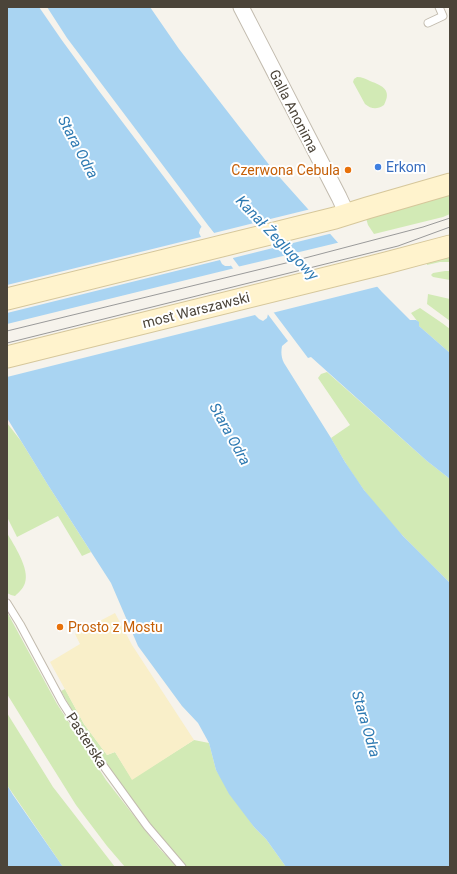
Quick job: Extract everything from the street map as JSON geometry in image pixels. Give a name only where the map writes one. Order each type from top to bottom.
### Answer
[{"type":"main road","points":[[7,299],[341,216],[450,184]]},
{"type":"main road","name":"most Warszawski","points":[[7,357],[450,246]]},
{"type":"street","name":"Galla Anonima","points":[[241,7],[339,197],[341,216]]},
{"type":"lane","points":[[428,23],[443,16],[439,7]]},
{"type":"lane","name":"Pasterska","points":[[7,603],[62,702],[97,757],[147,826],[182,867]]},
{"type":"green space","points":[[357,77],[364,78],[385,89],[387,96],[384,105],[379,108],[374,108],[365,104],[353,82]]},
{"type":"green space","points":[[450,195],[450,214],[443,217],[374,234],[368,225],[366,218]]},
{"type":"green space","points":[[450,256],[450,262],[440,262],[427,265],[426,261]]},
{"type":"green space","points":[[450,271],[450,280],[433,277],[431,275],[433,273]]},
{"type":"green space","points":[[428,294],[450,299],[450,321],[427,304]]},
{"type":"green space","points":[[420,308],[450,329],[450,353],[419,326],[418,322],[411,313]]},
{"type":"green space","points":[[327,372],[427,461],[450,479],[450,583],[405,538],[374,503],[351,471],[331,438],[350,425],[318,378],[321,374]]},
{"type":"green space","points":[[7,423],[21,441],[91,552],[82,556],[58,516],[17,537],[7,517]]},
{"type":"green space","points":[[7,533],[17,550],[23,564],[26,577],[24,585],[15,596],[7,593]]},
{"type":"green space","points":[[7,612],[57,704],[106,780],[159,848],[177,867],[125,867],[76,805],[7,694]]},
{"type":"green space","points":[[65,689],[84,724],[107,755],[115,752],[132,779],[194,740],[209,743],[216,770],[254,827],[266,839],[286,867],[187,867],[149,823],[114,775],[81,725],[61,691]]},
{"type":"green space","points":[[7,713],[53,787],[115,867],[63,867],[7,785]]},
{"type":"sand","points":[[115,613],[132,645],[194,740],[132,780],[115,752],[107,755],[84,724],[50,662],[80,644],[75,634]]},
{"type":"water","name":"Stara Odra","points":[[7,7],[39,7],[99,91],[288,341],[282,346],[282,359],[284,363],[364,490],[403,536],[450,583],[450,867],[286,867],[266,839],[254,827],[229,794],[216,770],[209,743],[198,723],[182,706],[138,646],[111,583],[7,418]]},
{"type":"water","name":"Kanał Żeglugowy","points":[[47,7],[150,7],[179,49],[274,171],[382,292],[410,320],[416,320],[419,322],[419,326],[450,353],[450,479],[427,461],[311,357],[308,358],[67,38]]},
{"type":"water","points":[[7,785],[13,795],[63,867],[7,867]]},
{"type":"pier","points":[[311,209],[333,233],[233,258],[233,262],[207,226],[214,233]]},
{"type":"pier","points":[[202,226],[204,226],[233,264],[230,266],[225,266],[220,260],[7,313],[7,285],[201,237],[199,233]]},
{"type":"pier","points":[[341,242],[380,286],[272,313],[237,267]]},
{"type":"pier","points":[[235,268],[270,314],[268,314],[267,318],[263,321],[255,315],[7,377],[7,324]]},
{"type":"tram line","points":[[7,331],[286,263],[423,227],[450,218]]},
{"type":"tram line","points":[[7,343],[398,246],[450,227]]},
{"type":"place","name":"Erkom","points":[[378,167]]},
{"type":"place","name":"Czerwona Cebula","points":[[348,170]]},
{"type":"place","name":"Prosto z Mostu","points":[[60,627]]}]
